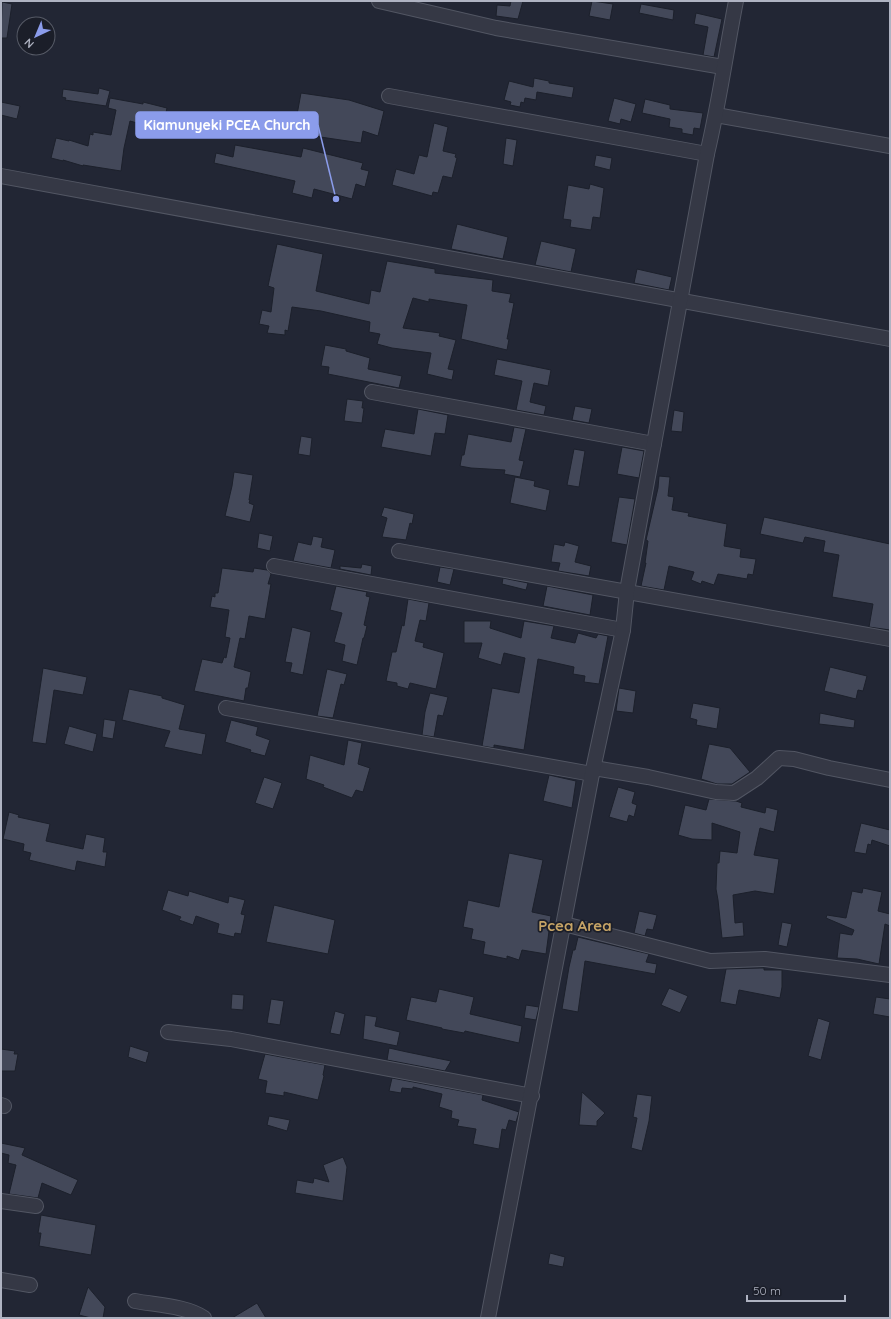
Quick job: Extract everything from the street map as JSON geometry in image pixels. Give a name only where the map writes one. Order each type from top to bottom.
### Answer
[{"type":"street","points":[[379,1],[496,28],[723,67]]},
{"type":"street","points":[[488,1318],[532,1096],[593,771],[624,630],[627,591],[736,1]]},
{"type":"street","points":[[389,96],[707,154]]},
{"type":"street","points":[[716,115],[890,146]]},
{"type":"street","points":[[1,176],[890,339]]},
{"type":"street","points":[[372,392],[654,444]]},
{"type":"street","points":[[399,550],[890,639]]},
{"type":"street","points":[[274,566],[624,630]]},
{"type":"street","points":[[226,708],[593,771],[648,777],[716,792],[734,793],[757,778],[779,758],[794,759],[829,768],[890,780]]},
{"type":"street","points":[[564,924],[710,961],[765,959],[890,975]]},
{"type":"street","points":[[168,1032],[231,1039],[532,1096]]},
{"type":"street","points":[[1,1201],[36,1206]]},
{"type":"street","points":[[1,1280],[30,1285]]},
{"type":"street","points":[[136,1301],[185,1309],[204,1318]]},
{"type":"building","points":[[511,1],[523,1],[518,19],[496,16],[497,5],[510,6]]},
{"type":"building","points":[[592,1],[613,4],[610,20],[589,16]]},
{"type":"building","points":[[2,2],[12,4],[7,38],[1,38]]},
{"type":"building","points":[[641,4],[674,10],[673,20],[639,13]]},
{"type":"building","points":[[696,13],[722,19],[714,57],[703,55],[708,27],[694,24]]},
{"type":"building","points":[[534,78],[549,81],[549,83],[574,87],[572,98],[537,92],[536,100],[525,98],[524,103],[521,102],[520,107],[510,105],[511,102],[504,100],[509,81],[533,87]]},
{"type":"building","points":[[99,88],[110,91],[106,106],[65,100],[66,98],[62,97],[63,89],[98,94]]},
{"type":"building","points":[[301,93],[349,100],[384,111],[378,136],[363,131],[361,143],[307,135],[307,133],[294,131]]},
{"type":"building","points":[[110,98],[143,104],[143,102],[167,108],[162,130],[130,121],[121,171],[83,166],[51,158],[56,138],[69,140],[88,146],[90,134],[93,135],[93,132],[111,135],[116,110],[108,108]]},
{"type":"building","points":[[614,98],[636,104],[631,122],[621,119],[620,124],[608,121]]},
{"type":"building","points":[[645,99],[670,105],[670,109],[703,113],[700,129],[694,128],[693,135],[682,133],[682,129],[669,127],[670,119],[642,113]]},
{"type":"building","points":[[1,102],[20,106],[17,119],[1,115]]},
{"type":"building","points":[[434,123],[448,127],[443,151],[456,154],[455,157],[457,158],[452,178],[443,176],[438,193],[433,192],[432,196],[392,185],[396,169],[414,174],[419,155],[427,157]]},
{"type":"building","points":[[506,138],[517,140],[513,166],[503,164]]},
{"type":"building","points":[[235,145],[301,157],[303,148],[363,163],[361,169],[369,171],[365,187],[356,184],[352,199],[314,189],[312,198],[292,193],[295,181],[214,163],[216,153],[233,157]]},
{"type":"building","points":[[596,155],[612,158],[610,170],[594,166]]},
{"type":"building","points":[[590,184],[604,188],[600,218],[593,217],[591,230],[570,227],[571,220],[563,219],[568,185],[589,189]]},
{"type":"building","points":[[457,224],[508,237],[503,259],[451,249]]},
{"type":"building","points":[[541,241],[576,249],[571,272],[535,265]]},
{"type":"building","points":[[277,244],[323,254],[316,291],[369,304],[371,290],[380,292],[387,261],[435,269],[435,273],[493,280],[492,291],[511,294],[509,302],[514,303],[507,339],[509,339],[507,350],[461,339],[467,305],[429,299],[429,302],[413,298],[403,328],[440,333],[439,336],[456,340],[448,369],[454,370],[452,380],[427,374],[431,353],[392,348],[377,344],[380,334],[369,332],[370,322],[321,311],[292,307],[288,331],[285,330],[285,335],[267,333],[269,326],[259,324],[262,310],[271,312],[274,288],[268,286]]},
{"type":"building","points":[[637,269],[672,277],[669,290],[634,283]]},
{"type":"building","points":[[325,345],[346,349],[346,351],[370,358],[368,369],[402,376],[399,388],[328,374],[329,367],[321,366]]},
{"type":"building","points":[[497,359],[551,370],[548,386],[534,383],[530,402],[546,406],[544,415],[516,410],[522,381],[494,375]]},
{"type":"building","points":[[347,399],[363,401],[362,408],[364,408],[362,423],[344,421]]},
{"type":"building","points":[[575,406],[592,409],[589,423],[572,420]]},
{"type":"building","points":[[418,409],[448,415],[445,434],[435,433],[431,456],[381,447],[385,429],[414,434]]},
{"type":"building","points":[[674,410],[684,412],[682,432],[671,431]]},
{"type":"building","points":[[514,427],[526,429],[519,460],[524,461],[520,477],[504,474],[505,470],[460,466],[462,455],[464,455],[468,434],[511,442]]},
{"type":"building","points":[[301,436],[312,438],[310,456],[298,454]]},
{"type":"building","points":[[622,447],[644,451],[639,478],[617,474]]},
{"type":"building","points":[[574,449],[585,451],[579,487],[567,485]]},
{"type":"building","points":[[234,472],[253,475],[249,503],[254,505],[250,522],[225,516]]},
{"type":"building","points":[[659,476],[670,477],[668,496],[674,497],[672,510],[689,513],[688,516],[727,524],[724,546],[741,549],[740,557],[756,559],[753,575],[748,574],[747,579],[718,574],[714,585],[702,581],[701,584],[691,580],[694,572],[669,566],[664,590],[641,586],[646,563],[648,541],[646,540],[658,488]]},
{"type":"building","points":[[515,477],[535,481],[534,486],[550,490],[546,511],[510,503]]},
{"type":"building","points":[[619,497],[635,499],[627,545],[611,542]]},
{"type":"building","points":[[384,507],[414,514],[406,540],[382,537],[387,518],[381,516]]},
{"type":"building","points":[[764,517],[890,544],[890,630],[869,627],[873,604],[832,597],[839,555],[823,552],[825,541],[805,537],[803,543],[760,534]]},
{"type":"building","points":[[259,533],[273,536],[270,551],[257,548]]},
{"type":"building","points":[[313,536],[323,538],[321,547],[335,550],[331,568],[293,561],[298,542],[311,545]]},
{"type":"building","points":[[565,542],[579,546],[575,562],[591,566],[589,576],[558,571],[560,563],[551,562],[554,544],[564,546]]},
{"type":"building","points":[[362,564],[372,566],[371,575],[340,569],[340,566],[361,568]]},
{"type":"building","points":[[440,567],[454,569],[450,585],[437,582]]},
{"type":"building","points":[[222,568],[253,572],[254,568],[267,570],[271,574],[268,584],[271,584],[265,619],[249,616],[245,639],[240,638],[234,667],[251,672],[244,701],[194,691],[202,659],[222,663],[224,657],[226,658],[230,638],[225,637],[229,610],[210,607],[212,596],[215,597],[215,593],[218,593]]},
{"type":"building","points":[[503,578],[528,583],[526,590],[502,584]]},
{"type":"building","points":[[336,586],[367,592],[366,596],[370,597],[364,625],[367,626],[357,665],[342,661],[345,645],[334,642],[342,613],[330,610]]},
{"type":"building","points":[[547,586],[593,595],[590,615],[543,606]]},
{"type":"building","points":[[408,599],[429,603],[426,621],[420,620],[415,641],[424,643],[423,647],[444,653],[436,689],[410,683],[408,689],[397,686],[397,683],[386,681],[392,652],[396,652],[402,625],[404,626]]},
{"type":"building","points":[[464,621],[491,621],[490,628],[521,638],[524,621],[554,626],[551,638],[575,643],[578,633],[596,638],[598,634],[608,636],[599,684],[584,682],[585,676],[573,674],[574,667],[538,659],[524,750],[494,745],[494,748],[482,746],[492,688],[519,693],[525,658],[504,653],[501,665],[478,658],[482,643],[464,643]]},
{"type":"building","points":[[292,627],[311,632],[303,675],[290,672],[292,663],[285,662]]},
{"type":"building","points":[[830,667],[867,676],[863,691],[858,690],[856,699],[824,691]]},
{"type":"building","points":[[43,668],[87,677],[83,695],[54,690],[46,744],[32,742]]},
{"type":"building","points":[[327,669],[347,674],[344,685],[341,684],[333,718],[317,716]]},
{"type":"building","points":[[619,688],[636,691],[633,713],[616,711]]},
{"type":"building","points":[[129,689],[162,696],[162,698],[185,705],[179,729],[206,734],[202,755],[164,747],[170,731],[122,720]]},
{"type":"building","points":[[430,693],[448,697],[443,716],[438,715],[434,737],[422,735],[425,712]]},
{"type":"building","points":[[693,703],[720,708],[717,729],[696,725],[697,720],[690,718]]},
{"type":"building","points":[[820,713],[855,720],[854,728],[819,724]]},
{"type":"building","points":[[104,719],[116,721],[113,739],[102,737]]},
{"type":"building","points":[[231,720],[258,727],[256,735],[270,740],[265,756],[225,742]]},
{"type":"building","points":[[69,726],[97,734],[93,752],[64,744]]},
{"type":"building","points":[[348,740],[362,743],[358,764],[370,768],[363,792],[356,790],[352,798],[323,787],[324,785],[306,779],[310,755],[344,765]]},
{"type":"building","points":[[709,744],[730,748],[750,772],[732,784],[717,784],[701,779]]},
{"type":"building","points":[[549,775],[576,781],[572,808],[543,801]]},
{"type":"building","points":[[264,777],[282,783],[273,809],[255,803]]},
{"type":"building","points":[[618,787],[635,792],[632,803],[637,805],[634,817],[629,815],[627,822],[609,817]]},
{"type":"building","points":[[709,799],[736,801],[742,803],[741,807],[765,813],[766,807],[778,810],[774,832],[760,828],[754,855],[779,859],[774,894],[755,891],[733,895],[735,923],[743,922],[744,936],[722,938],[716,889],[717,863],[719,863],[720,851],[737,853],[740,832],[712,823],[712,840],[692,839],[678,835],[685,805],[706,810]]},
{"type":"building","points":[[9,812],[19,815],[18,817],[50,824],[46,841],[83,849],[86,834],[105,838],[103,852],[107,852],[105,867],[77,861],[75,871],[29,860],[31,853],[23,851],[24,844],[3,839]]},
{"type":"building","points":[[861,823],[890,830],[890,846],[872,840],[871,845],[868,844],[866,854],[854,852]]},
{"type":"building","points":[[509,853],[543,860],[532,912],[551,916],[546,954],[522,950],[519,960],[507,956],[507,959],[483,954],[485,942],[471,939],[473,929],[463,927],[468,900],[499,907]]},
{"type":"building","points":[[863,888],[882,892],[878,911],[890,914],[890,926],[885,924],[879,964],[857,959],[837,958],[840,933],[852,935],[854,930],[826,918],[827,915],[846,918],[852,891],[862,893]]},
{"type":"building","points":[[168,890],[188,896],[189,891],[228,903],[229,896],[245,900],[241,914],[245,915],[241,934],[235,933],[234,937],[217,933],[219,924],[196,916],[193,925],[179,920],[181,917],[162,910]]},
{"type":"building","points":[[274,905],[335,920],[328,954],[266,942]]},
{"type":"building","points":[[639,911],[657,915],[653,930],[647,929],[645,936],[634,933]]},
{"type":"building","points":[[782,922],[792,924],[787,947],[778,945]]},
{"type":"building","points":[[578,937],[649,954],[646,962],[657,964],[655,974],[585,961],[578,1012],[562,1009],[569,967]]},
{"type":"building","points":[[764,968],[764,970],[782,970],[782,987],[780,998],[739,990],[736,1005],[720,1002],[726,969]]},
{"type":"building","points":[[669,988],[688,996],[680,1013],[661,1005]]},
{"type":"building","points":[[439,989],[474,997],[470,1014],[522,1026],[519,1043],[465,1031],[464,1033],[442,1029],[406,1020],[411,997],[436,1002]]},
{"type":"building","points":[[232,994],[244,995],[243,1010],[231,1009]]},
{"type":"building","points":[[876,997],[890,999],[890,1017],[873,1014]]},
{"type":"building","points":[[271,999],[284,1001],[280,1025],[267,1023]]},
{"type":"building","points":[[526,1005],[539,1007],[536,1020],[524,1018]]},
{"type":"building","points":[[335,1011],[345,1014],[340,1035],[330,1033]]},
{"type":"building","points":[[365,1015],[377,1017],[375,1026],[400,1032],[397,1046],[363,1039]]},
{"type":"building","points":[[818,1018],[830,1022],[821,1060],[808,1056]]},
{"type":"building","points":[[130,1046],[149,1052],[146,1063],[128,1057]]},
{"type":"building","points":[[389,1048],[451,1061],[445,1071],[387,1060]]},
{"type":"building","points":[[1,1049],[15,1051],[14,1054],[18,1054],[15,1071],[1,1071]]},
{"type":"building","points":[[265,1054],[325,1065],[318,1100],[284,1092],[284,1096],[265,1093],[267,1081],[258,1079]]},
{"type":"building","points":[[392,1078],[483,1095],[482,1100],[519,1112],[516,1122],[509,1120],[506,1130],[502,1129],[499,1149],[473,1144],[476,1129],[457,1126],[459,1120],[451,1118],[452,1111],[439,1107],[442,1094],[413,1087],[413,1089],[402,1088],[401,1093],[389,1091]]},
{"type":"building","points":[[582,1092],[605,1113],[597,1121],[597,1126],[579,1125]]},
{"type":"building","points":[[637,1094],[652,1096],[649,1121],[642,1151],[631,1148],[637,1118],[633,1117]]},
{"type":"building","points":[[269,1116],[290,1120],[287,1131],[267,1125]]},
{"type":"building","points":[[1,1143],[25,1148],[22,1155],[78,1180],[71,1195],[42,1183],[38,1198],[9,1194],[16,1165],[8,1163],[9,1155],[1,1153]]},
{"type":"building","points":[[343,1157],[347,1167],[343,1201],[295,1193],[297,1180],[313,1183],[314,1178],[329,1182],[323,1165]]},
{"type":"building","points":[[41,1215],[96,1225],[91,1255],[39,1246],[41,1233],[38,1233]]},
{"type":"building","points":[[550,1253],[565,1257],[563,1267],[548,1264]]},
{"type":"building","points":[[88,1287],[105,1307],[103,1318],[91,1318],[79,1315]]},
{"type":"building","points":[[257,1303],[266,1318],[232,1318]]},
{"type":"place","name":"Kiamunyeki PCEA Church","points":[[336,199]]},
{"type":"district","name":"Pcea Area","points":[[575,925]]}]
